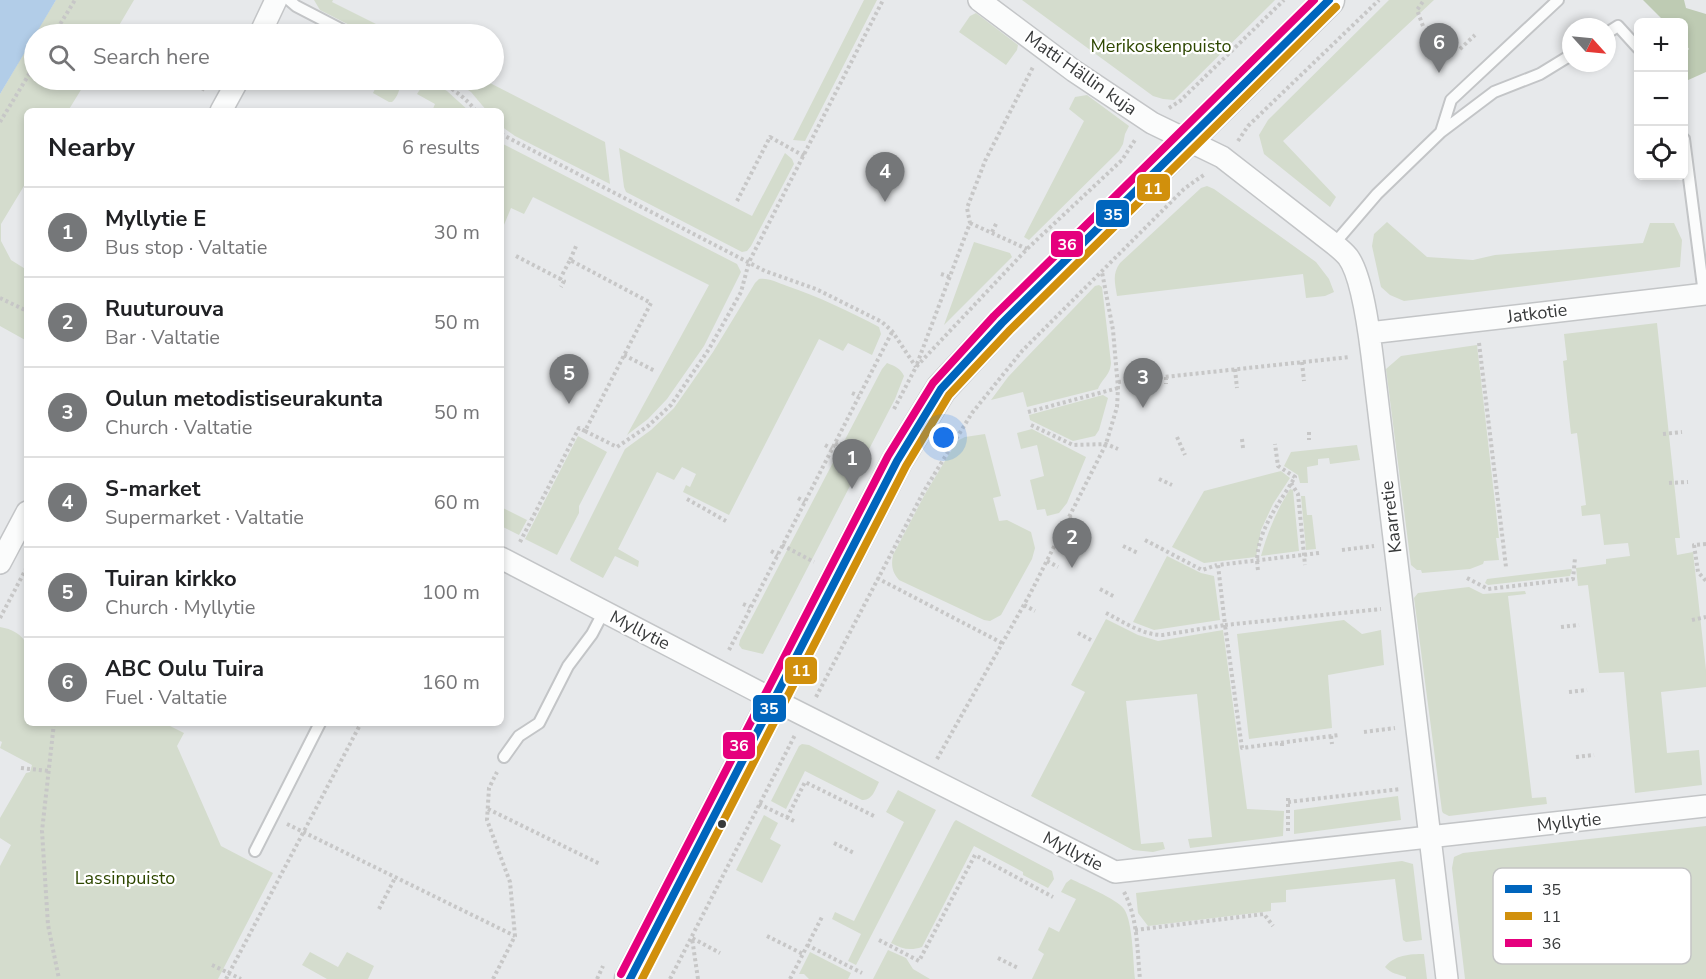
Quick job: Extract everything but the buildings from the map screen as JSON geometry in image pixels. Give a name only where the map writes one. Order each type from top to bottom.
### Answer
[{"type":"street","points":[[265,24],[276,0]]},
{"type":"street","name":"Matti Hällin kuja","points":[[979,0],[1074,71],[1152,123],[1187,140]]},
{"type":"street","points":[[630,979],[897,460],[941,389],[1002,323],[1329,0]]},
{"type":"street","points":[[223,108],[233,90]]},
{"type":"street","name":"Kaarretie","points":[[1187,140],[1222,157],[1334,244],[1348,257],[1356,273],[1369,333],[1447,979]]},
{"type":"street","name":"Jatkotie","points":[[1369,333],[1705,294]]},
{"type":"street","points":[[0,563],[24,518]]},
{"type":"street","name":"Myllytie","points":[[504,560],[774,700],[1115,872],[1706,806]]},
{"type":"lane","points":[[289,0],[331,24]]},
{"type":"lane","points":[[1441,132],[1451,100],[1558,0]]},
{"type":"lane","points":[[1616,27],[1618,26],[1634,44]]},
{"type":"lane","points":[[1334,244],[1377,194],[1441,132],[1494,92],[1540,74],[1562,61]]},
{"type":"lane","points":[[1688,173],[1705,294]]},
{"type":"lane","points":[[504,757],[519,736],[539,723],[567,666],[592,634],[604,611]]},
{"type":"lane","points":[[255,851],[318,726]]},
{"type":"path","points":[[60,24],[75,0]]},
{"type":"path","points":[[519,543],[579,428],[617,447],[648,426],[671,405],[709,348],[741,292],[749,262],[883,0]]},
{"type":"path","points":[[823,683],[924,491],[972,413],[1022,351],[1184,189],[1203,176],[1241,138],[1248,126],[1379,0]]},
{"type":"path","points":[[1423,26],[1417,10],[1424,0]]},
{"type":"path","points":[[1461,49],[1475,34]]},
{"type":"path","points":[[916,367],[970,222],[967,208],[985,160],[1043,47]]},
{"type":"path","points":[[0,122],[24,82]]},
{"type":"path","points":[[204,90],[210,93]]},
{"type":"path","points":[[453,90],[474,108]]},
{"type":"path","points":[[504,136],[765,271],[816,289],[882,322],[892,331],[916,367],[972,413]]},
{"type":"path","points":[[737,201],[770,137],[804,156]]},
{"type":"path","points":[[970,222],[1027,249]]},
{"type":"path","points":[[992,232],[997,222]]},
{"type":"path","points":[[560,279],[577,244]]},
{"type":"path","points":[[516,256],[564,281],[561,287]]},
{"type":"path","points":[[570,260],[651,303],[585,431]]},
{"type":"path","points":[[937,759],[1024,605],[1106,444],[1117,407],[1118,382],[1113,330],[1102,272]]},
{"type":"path","points":[[941,274],[950,277]]},
{"type":"path","points":[[0,298],[24,310]]},
{"type":"path","points":[[729,650],[892,331]]},
{"type":"path","points":[[1479,345],[1506,567]]},
{"type":"path","points":[[624,355],[655,371]]},
{"type":"path","points":[[1118,382],[1355,357]]},
{"type":"path","points":[[1302,362],[1304,381]]},
{"type":"path","points":[[1235,369],[1237,388]]},
{"type":"path","points":[[1166,377],[1166,384]]},
{"type":"path","points":[[1028,412],[1118,388]]},
{"type":"path","points":[[852,393],[859,396]]},
{"type":"path","points":[[1031,424],[1072,445],[1106,444],[1118,449]]},
{"type":"path","points":[[1309,432],[1310,440]]},
{"type":"path","points":[[1663,434],[1683,432]]},
{"type":"path","points":[[1176,437],[1185,455]]},
{"type":"path","points":[[1242,439],[1243,448]]},
{"type":"path","points":[[835,443],[867,460]]},
{"type":"path","points":[[1258,570],[1256,561],[1264,530],[1275,506],[1295,477],[1278,466],[1275,444]]},
{"type":"path","points":[[825,446],[832,449]]},
{"type":"path","points":[[1159,479],[1172,485]]},
{"type":"path","points":[[1669,483],[1688,482]]},
{"type":"path","points":[[1291,483],[1299,494],[1305,565]]},
{"type":"path","points":[[798,498],[805,502]]},
{"type":"path","points":[[687,499],[726,521]]},
{"type":"path","points":[[1069,517],[1080,523]]},
{"type":"path","points":[[1145,540],[1202,570],[1218,565],[1319,553]]},
{"type":"path","points":[[1706,544],[1694,545],[1698,572],[1706,582]]},
{"type":"path","points":[[782,545],[814,562]]},
{"type":"path","points":[[1123,546],[1138,553]]},
{"type":"path","points":[[1342,550],[1377,546]]},
{"type":"path","points":[[771,551],[778,555]]},
{"type":"path","points":[[1467,578],[1488,589],[1573,579],[1575,558]]},
{"type":"path","points":[[1047,561],[1058,567]]},
{"type":"path","points":[[1218,565],[1242,748],[1339,735]]},
{"type":"path","points":[[0,618],[24,573]]},
{"type":"path","points":[[878,578],[1002,643]]},
{"type":"path","points":[[1100,589],[1114,597]]},
{"type":"path","points":[[743,604],[750,607]]},
{"type":"path","points":[[1024,605],[1035,611]]},
{"type":"path","points":[[1106,613],[1141,631],[1163,635],[1225,625],[1385,608]]},
{"type":"path","points":[[1692,620],[1706,617]]},
{"type":"path","points":[[1561,627],[1579,625]]},
{"type":"path","points":[[1078,633],[1091,640]]},
{"type":"path","points":[[1569,692],[1587,690]]},
{"type":"path","points":[[1364,732],[1416,725]]},
{"type":"path","points":[[54,726],[42,831],[48,925],[59,979]]},
{"type":"path","points":[[226,979],[359,726]]},
{"type":"path","points":[[1331,736],[1332,744]]},
{"type":"path","points":[[670,979],[791,742]]},
{"type":"path","points":[[1282,743],[1282,749]]},
{"type":"path","points":[[1576,757],[1594,755]]},
{"type":"path","points":[[493,979],[515,936],[510,882],[487,820],[489,788],[504,757]]},
{"type":"path","points":[[21,768],[49,771]]},
{"type":"path","points":[[787,818],[805,782],[874,816]]},
{"type":"path","points":[[1288,802],[1405,788]]},
{"type":"path","points":[[1354,789],[1355,794]]},
{"type":"path","points":[[1287,853],[1288,796]]},
{"type":"path","points":[[759,804],[794,821]]},
{"type":"path","points":[[488,809],[600,864]]},
{"type":"path","points":[[272,816],[515,936]]},
{"type":"path","points":[[834,843],[854,853]]},
{"type":"path","points":[[879,940],[919,961],[975,855],[1053,897]]},
{"type":"path","points":[[1115,872],[1129,900],[1135,930],[1140,979]]},
{"type":"path","points":[[379,909],[395,878]]},
{"type":"path","points":[[1135,930],[1264,914],[1273,926]]},
{"type":"path","points":[[790,979],[823,915]]},
{"type":"path","points":[[767,936],[802,954]]},
{"type":"path","points":[[692,938],[720,953]]},
{"type":"path","points":[[692,938],[698,979]]},
{"type":"path","points":[[807,945],[862,973]]},
{"type":"path","points":[[998,958],[1018,968]]},
{"type":"path","points":[[212,965],[241,979]]},
{"type":"green space","points":[[56,0],[134,0],[120,24],[41,24]]},
{"type":"green space","points":[[314,0],[333,0],[332,2],[376,24],[347,24],[320,10]]},
{"type":"green space","points":[[864,0],[877,0],[805,141],[793,140]]},
{"type":"green space","name":"Merikoskenpuisto","points":[[1022,0],[1275,0],[1174,100],[1153,96]]},
{"type":"green space","points":[[1389,0],[1434,0],[1283,141],[1336,197],[1330,207],[1264,154],[1259,135],[1268,120]]},
{"type":"green space","points":[[1643,0],[1684,0],[1686,8],[1706,14],[1706,72],[1688,80],[1688,18],[1661,18]]},
{"type":"green space","points":[[976,13],[1018,45],[1006,65],[959,32],[970,16]]},
{"type":"green space","points":[[24,53],[24,90],[81,90],[70,108],[24,108],[24,186],[1,224],[1,241],[11,260],[24,268],[24,339],[0,326],[0,94]]},
{"type":"green space","points":[[374,90],[399,90],[392,102],[373,93]]},
{"type":"green space","points":[[420,90],[445,90],[466,108],[433,108],[435,104],[417,94]]},
{"type":"green space","points":[[468,90],[504,90],[605,142],[610,184],[515,136],[504,128],[504,108],[484,108]]},
{"type":"green space","points":[[1087,95],[1129,126],[1123,144],[1119,151],[1029,240],[1024,237],[1084,121],[1069,109],[1075,97]]},
{"type":"green space","points":[[504,145],[737,264],[741,272],[704,346],[667,399],[648,419],[627,435],[709,285],[533,197],[524,214],[511,208],[504,225]]},
{"type":"green space","points":[[619,148],[752,216],[785,153],[794,164],[751,246],[747,251],[742,252],[626,192]]},
{"type":"green space","points":[[1207,186],[1316,262],[1329,279],[1334,292],[1325,296],[1306,298],[1303,274],[1117,296],[1115,275],[1120,263],[1201,188]]},
{"type":"green space","points":[[1387,222],[1427,257],[1473,260],[1495,255],[1643,243],[1650,223],[1674,223],[1682,240],[1680,267],[1404,301],[1390,295],[1381,287],[1372,246],[1374,234]]},
{"type":"green space","points":[[974,242],[1010,253],[1012,257],[944,325]]},
{"type":"green space","points":[[759,279],[773,281],[811,295],[879,327],[881,334],[872,355],[848,343],[843,351],[819,339],[729,515],[683,492],[686,485],[690,487],[696,474],[682,467],[674,480],[657,472],[618,549],[639,561],[638,567],[615,556],[603,578],[571,561],[625,449],[651,430],[674,408]]},
{"type":"green space","points":[[1095,286],[1102,287],[1111,363],[1098,389],[1027,407],[1023,392],[991,400],[1008,377]]},
{"type":"green space","points":[[1657,323],[1680,538],[1675,538],[1677,555],[1693,552],[1706,670],[1706,687],[1661,692],[1667,753],[1699,750],[1702,785],[1635,793],[1624,672],[1599,673],[1588,585],[1578,586],[1576,568],[1606,564],[1606,559],[1630,556],[1628,543],[1604,545],[1600,514],[1582,516],[1581,506],[1586,505],[1577,433],[1571,434],[1563,361],[1567,360],[1564,334]]},
{"type":"green space","points":[[1477,345],[1499,538],[1496,538],[1499,560],[1484,561],[1483,564],[1470,569],[1422,573],[1421,570],[1411,565],[1386,369],[1401,356]]},
{"type":"green space","points":[[887,363],[901,371],[904,376],[895,399],[763,654],[742,649],[739,645],[740,640]]},
{"type":"green space","points":[[1103,395],[1108,398],[1099,430],[1095,436],[1073,441],[1030,420],[1029,415]]},
{"type":"green space","points":[[1032,429],[1086,457],[1067,503],[1059,513],[1047,516],[1045,509],[1037,510],[1030,480],[1044,476],[1037,445],[1021,449],[1017,433]]},
{"type":"green space","points":[[985,434],[1001,496],[993,498],[999,521],[1007,520],[1031,532],[1035,548],[1032,559],[1001,615],[990,621],[899,580],[892,565],[893,555],[925,494],[957,441],[965,437]]},
{"type":"green space","points":[[578,436],[607,452],[557,555],[525,539]]},
{"type":"green space","points":[[1357,445],[1360,460],[1330,464],[1329,458],[1318,459],[1318,465],[1307,467],[1308,483],[1300,483],[1298,475],[1284,466],[1291,452]]},
{"type":"green space","points":[[1281,471],[1290,478],[1273,504],[1261,530],[1256,557],[1204,563],[1172,547],[1204,491]]},
{"type":"green space","points":[[1290,489],[1293,490],[1299,551],[1261,556],[1273,522]]},
{"type":"green space","points":[[1301,496],[1305,496],[1307,515],[1312,515],[1316,549],[1306,550]]},
{"type":"green space","points":[[504,508],[527,520],[519,535],[504,528]]},
{"type":"green space","points":[[1167,556],[1201,573],[1214,576],[1220,620],[1154,630],[1133,622]]},
{"type":"green space","points":[[1571,569],[1570,576],[1488,585],[1485,583],[1487,579]]},
{"type":"green space","points":[[1469,587],[1483,594],[1525,591],[1526,594],[1508,596],[1532,798],[1546,797],[1547,804],[1449,816],[1442,811],[1414,598],[1418,593]]},
{"type":"green space","points":[[1106,619],[1138,635],[1158,641],[1223,630],[1247,809],[1284,811],[1283,836],[1190,848],[1188,839],[1212,837],[1197,694],[1126,701],[1141,844],[1163,842],[1165,849],[1153,852],[1133,850],[1031,796],[1085,692],[1071,685]]},
{"type":"green space","points":[[1344,620],[1362,634],[1381,630],[1384,665],[1328,675],[1332,728],[1249,739],[1237,634]]},
{"type":"green space","name":"Lassinpuisto","points":[[0,627],[16,633],[24,641],[24,726],[170,726],[184,733],[177,746],[221,846],[273,873],[218,979],[0,979],[0,866],[11,845],[0,838],[0,818],[26,773],[30,772],[32,765],[0,748],[2,742],[0,741]]},
{"type":"green space","points":[[802,744],[809,745],[879,782],[873,794],[868,799],[862,800],[805,771],[786,809],[771,801]]},
{"type":"green space","points":[[898,790],[936,810],[856,965],[848,961],[861,934],[832,919],[835,912],[854,921],[904,822],[886,812]]},
{"type":"green space","points":[[1398,796],[1401,820],[1294,834],[1294,810]]},
{"type":"green space","points":[[764,815],[778,823],[770,839],[781,845],[762,883],[736,870]]},
{"type":"green space","points":[[956,820],[1052,871],[1054,879],[1048,888],[974,846],[922,947],[902,948],[891,943],[954,822]]},
{"type":"green space","points":[[1706,826],[1706,979],[1465,979],[1452,868],[1454,857],[1463,853]]},
{"type":"green space","points":[[1402,861],[1413,864],[1422,940],[1406,942],[1403,940],[1395,879],[1286,890],[1286,902],[1271,903],[1271,911],[1148,926],[1138,913],[1136,893]]},
{"type":"green space","points":[[1071,879],[1107,897],[1124,909],[1131,932],[1135,979],[1032,979],[1044,954],[1038,950],[1049,927],[1059,932],[1076,899],[1061,892]]},
{"type":"green space","points":[[888,950],[906,958],[913,969],[930,979],[873,979]]},
{"type":"green space","points":[[310,952],[338,967],[347,952],[374,966],[368,979],[327,979],[302,965]]},
{"type":"green space","points":[[810,952],[851,973],[848,979],[809,979],[804,974],[799,974]]},
{"type":"green space","points":[[1424,954],[1427,979],[1406,979],[1385,967],[1398,958]]},
{"type":"water","points":[[0,0],[56,0],[42,24],[24,24],[24,54],[0,94]]},
{"type":"transit line","name":"36","points":[[621,974],[888,456],[933,383],[994,316],[1314,0]]},
{"type":"transit line","name":"35","points":[[630,979],[897,461],[941,389],[1002,323],[1329,0]]},
{"type":"transit line","name":"11","points":[[642,979],[906,466],[949,395],[1010,330],[1336,7]]},
{"type":"place","name":"ABC Oulu Tuira","points":[[1439,73]]},
{"type":"place","name":"S-market","points":[[885,202]]},
{"type":"place","name":"Tuiran kirkko","points":[[569,404]]},
{"type":"place","name":"Oulun metodistiseurakunta","points":[[1143,408]]},
{"type":"place","name":"Myllytie E","points":[[852,489]]},
{"type":"place","name":"Ruuturouva","points":[[1072,568]]}]
